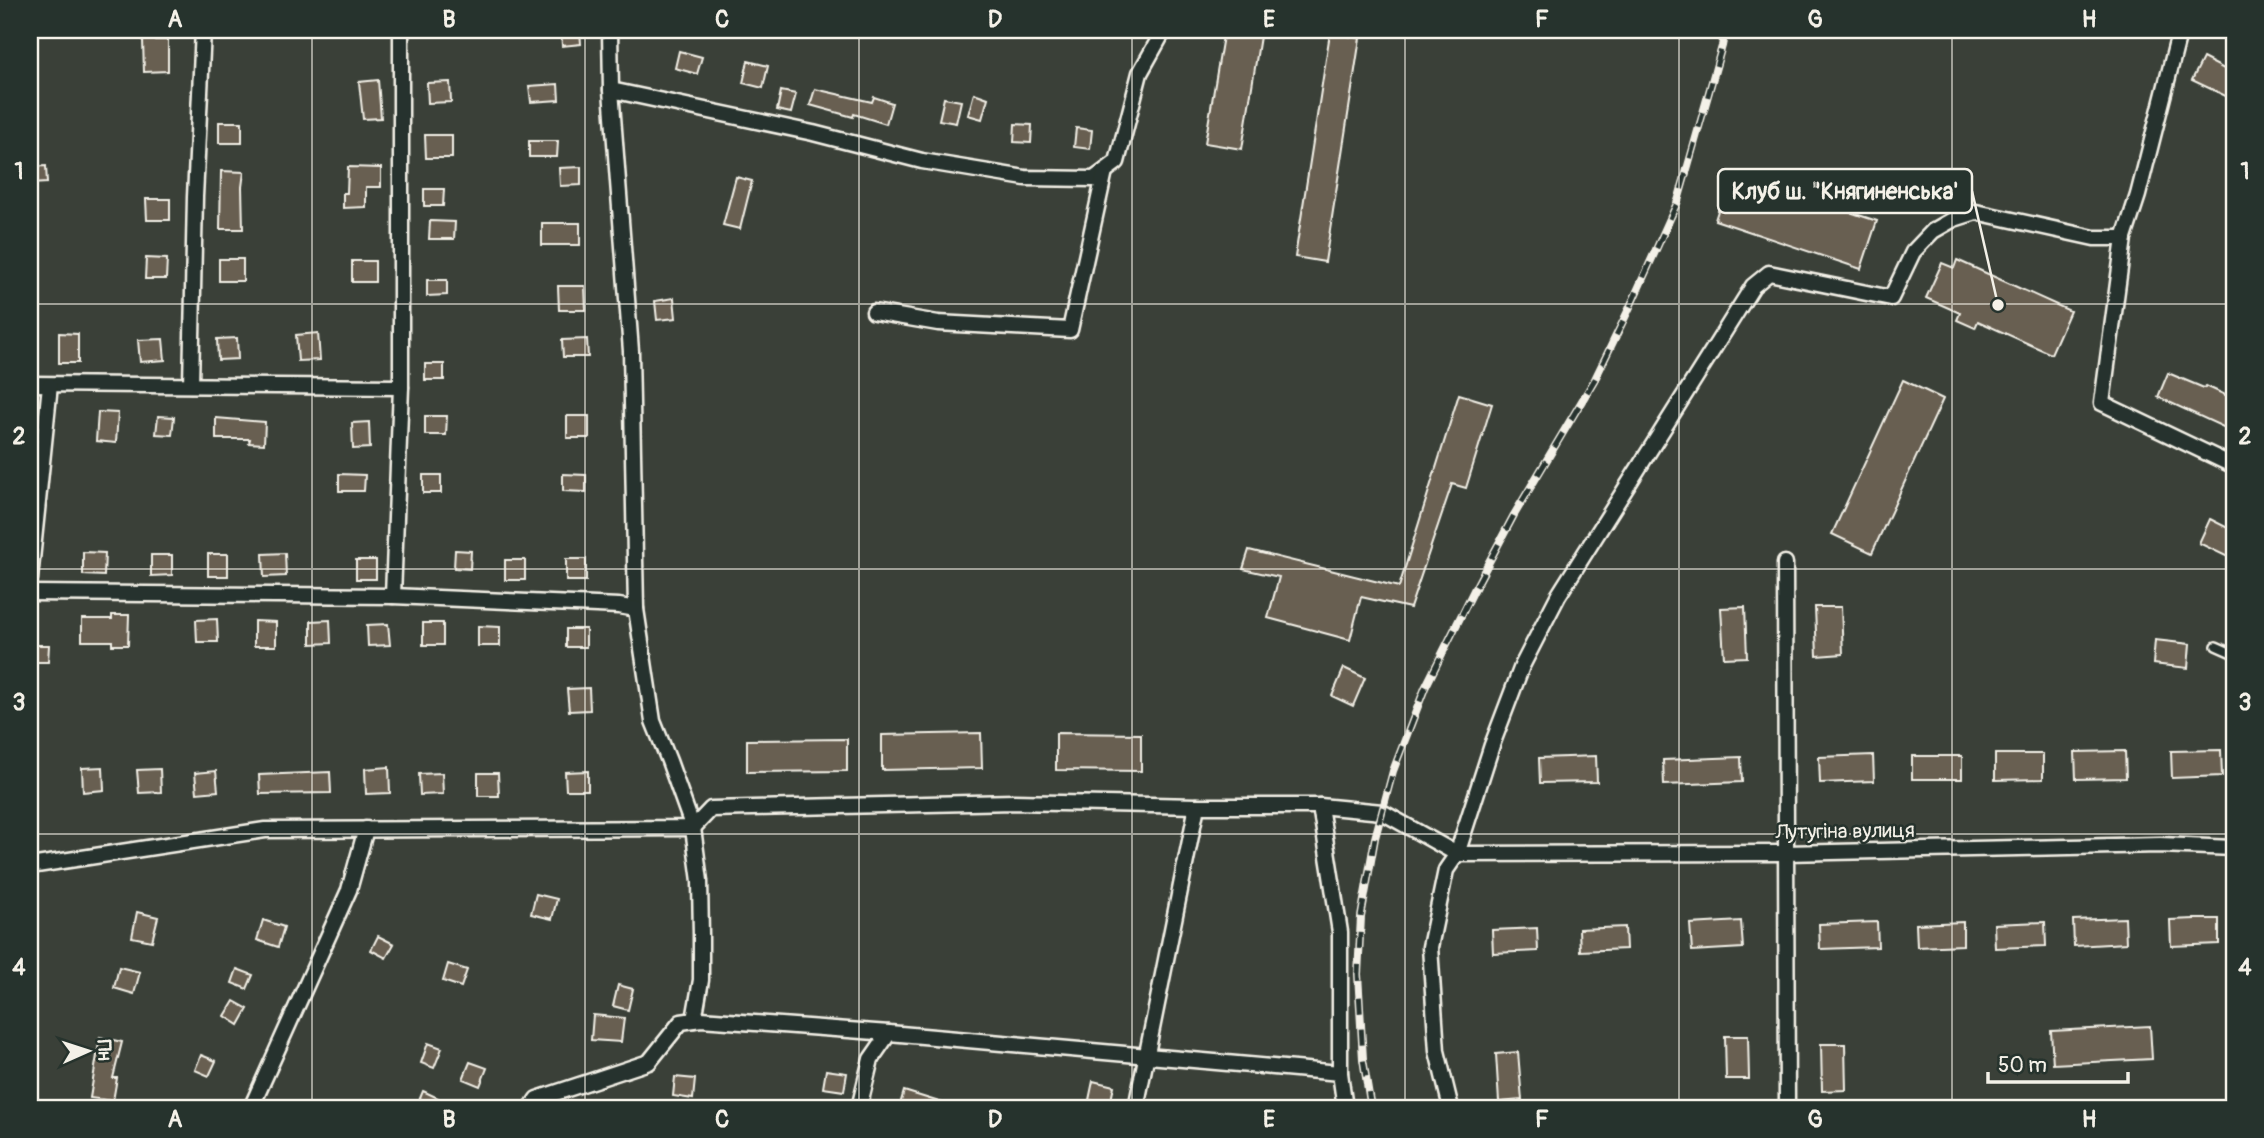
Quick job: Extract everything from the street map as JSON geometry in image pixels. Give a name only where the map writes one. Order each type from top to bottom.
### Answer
[{"type":"street","points":[[191,386],[195,197],[203,30]]},
{"type":"street","points":[[393,596],[401,387],[401,30]]},
{"type":"street","points":[[610,30],[611,90],[631,351],[636,609],[653,721],[693,828],[700,881],[701,946],[701,980],[694,1020]]},
{"type":"street","points":[[611,90],[813,133],[922,161],[1025,178],[1094,178],[1117,162],[1140,73],[1164,30]]},
{"type":"street","points":[[2179,30],[2138,195],[2124,238],[2102,403],[2234,466]]},
{"type":"street","points":[[874,312],[938,323],[1070,330],[1105,171]]},
{"type":"street","points":[[1451,1108],[1437,1051],[1430,947],[1446,870],[1457,854],[1492,744],[1522,666],[1558,596],[1753,286],[1769,274],[1891,298],[1913,252],[1933,231],[1954,219],[1976,212],[2094,238],[2124,238]]},
{"type":"street","points":[[30,384],[401,387]]},
{"type":"street","points":[[30,579],[50,385]]},
{"type":"street","points":[[1785,563],[1787,1108]]},
{"type":"street","points":[[30,593],[393,596],[606,605],[636,609]]},
{"type":"street","points":[[30,866],[265,830],[693,828],[711,809],[1014,802],[1320,806],[1382,812],[1457,854]]},
{"type":"street","points":[[1136,1108],[1197,806]]},
{"type":"street","points":[[1320,806],[1340,932],[1340,1073],[1345,1108]]},
{"type":"street","points":[[251,1108],[349,890],[366,829]]},
{"type":"street","name":"Лутугіна вулиця","points":[[1457,854],[1785,853],[2160,845],[2234,848]]},
{"type":"street","points":[[531,1108],[537,1099],[649,1062],[681,1022],[694,1020],[1340,1073]]},
{"type":"street","points":[[859,1108],[871,1059],[888,1034]]},
{"type":"lane","points":[[2216,646],[2234,654]]},
{"type":"building","points":[[561,30],[580,30],[581,44],[562,46]]},
{"type":"building","points":[[1224,30],[1261,30],[1242,149],[1205,143]]},
{"type":"building","points":[[1330,33],[1360,38],[1325,262],[1295,257]]},
{"type":"building","points":[[143,40],[168,40],[168,71],[144,72]]},
{"type":"building","points":[[679,51],[702,57],[697,74],[675,68]]},
{"type":"building","points":[[2203,58],[2234,74],[2234,100],[2192,80]]},
{"type":"building","points":[[748,61],[768,66],[763,88],[743,83]]},
{"type":"building","points":[[378,80],[381,118],[363,119],[359,82]]},
{"type":"building","points":[[450,82],[451,102],[428,103],[427,83]]},
{"type":"building","points":[[558,84],[559,100],[531,102],[529,86]]},
{"type":"building","points":[[815,89],[872,102],[874,97],[892,103],[886,124],[810,105]]},
{"type":"building","points":[[781,91],[796,94],[791,113],[777,110]]},
{"type":"building","points":[[974,93],[988,98],[982,119],[968,115]]},
{"type":"building","points":[[944,98],[961,101],[956,123],[939,120]]},
{"type":"building","points":[[219,122],[242,122],[242,143],[219,143]]},
{"type":"building","points":[[1015,124],[1032,125],[1031,143],[1014,142]]},
{"type":"building","points":[[1076,128],[1092,130],[1090,149],[1074,147]]},
{"type":"building","points":[[425,135],[452,135],[452,158],[426,158]]},
{"type":"building","points":[[529,141],[558,141],[557,157],[529,157]]},
{"type":"building","points":[[46,166],[47,183],[30,184],[30,167]]},
{"type":"building","points":[[348,167],[381,168],[381,187],[366,187],[366,207],[343,208],[343,193],[347,193]]},
{"type":"building","points":[[581,167],[581,185],[560,186],[559,168]]},
{"type":"building","points":[[221,171],[244,172],[243,229],[220,229]]},
{"type":"building","points":[[1730,173],[1877,221],[1861,269],[1715,220]]},
{"type":"building","points":[[736,177],[752,181],[740,229],[723,225]]},
{"type":"building","points":[[424,189],[444,189],[443,206],[424,206]]},
{"type":"building","points":[[146,199],[170,199],[170,220],[147,220]]},
{"type":"building","points":[[430,221],[455,222],[454,239],[429,239]]},
{"type":"building","points":[[542,223],[580,223],[580,245],[542,245]]},
{"type":"building","points":[[146,258],[167,259],[166,279],[145,279]]},
{"type":"building","points":[[219,259],[243,259],[243,281],[219,281]]},
{"type":"building","points":[[1957,260],[2070,311],[2051,354],[1978,321],[1975,328],[1957,320],[1960,313],[1926,298],[1942,263],[1954,268]]},
{"type":"building","points":[[352,261],[375,261],[375,282],[352,282]]},
{"type":"building","points":[[427,280],[447,280],[447,295],[427,296]]},
{"type":"building","points":[[558,286],[585,286],[586,310],[559,310]]},
{"type":"building","points":[[674,298],[676,318],[657,320],[655,301]]},
{"type":"building","points":[[59,333],[78,334],[78,363],[59,363]]},
{"type":"building","points":[[318,333],[320,360],[298,361],[296,335]]},
{"type":"building","points":[[237,338],[238,359],[218,360],[217,339]]},
{"type":"building","points":[[163,339],[165,360],[140,362],[138,340]]},
{"type":"building","points":[[587,339],[588,357],[563,357],[562,340]]},
{"type":"building","points":[[425,364],[444,364],[444,380],[425,380]]},
{"type":"building","points":[[2168,373],[2234,399],[2234,432],[2158,397]]},
{"type":"building","points":[[1903,380],[1943,399],[1872,553],[1832,534]]},
{"type":"building","points":[[1459,394],[1492,404],[1466,488],[1452,484],[1410,608],[1361,597],[1350,640],[1268,618],[1279,577],[1243,569],[1249,550],[1399,587]]},
{"type":"building","points":[[98,412],[118,413],[116,443],[96,441]]},
{"type":"building","points":[[158,416],[174,417],[172,435],[156,434]]},
{"type":"building","points":[[425,416],[447,416],[446,435],[425,435]]},
{"type":"building","points":[[567,416],[589,416],[589,438],[567,438]]},
{"type":"building","points":[[216,418],[265,422],[264,444],[249,443],[250,439],[216,439]]},
{"type":"building","points":[[369,422],[370,448],[353,449],[352,423]]},
{"type":"building","points":[[339,474],[365,475],[364,491],[339,491]]},
{"type":"building","points":[[563,474],[586,475],[586,492],[563,491]]},
{"type":"building","points":[[423,475],[441,475],[441,493],[423,493]]},
{"type":"building","points":[[2210,519],[2234,531],[2234,560],[2199,543]]},
{"type":"building","points":[[455,550],[471,551],[470,569],[454,568]]},
{"type":"building","points":[[83,552],[105,553],[104,576],[83,575]]},
{"type":"building","points":[[285,553],[286,576],[264,577],[263,554]]},
{"type":"building","points":[[208,554],[228,554],[228,576],[208,576]]},
{"type":"building","points":[[151,555],[172,555],[172,575],[151,576]]},
{"type":"building","points":[[566,559],[586,559],[586,581],[566,581]]},
{"type":"building","points":[[356,560],[376,560],[376,579],[356,579]]},
{"type":"building","points":[[505,560],[525,560],[525,580],[505,580]]},
{"type":"building","points":[[1745,607],[1747,657],[1724,658],[1721,608]]},
{"type":"building","points":[[1815,607],[1841,607],[1843,654],[1817,656]]},
{"type":"building","points":[[112,615],[129,615],[128,645],[112,645],[112,641],[82,641],[82,619],[112,619]]},
{"type":"building","points":[[217,619],[218,642],[197,642],[196,620]]},
{"type":"building","points":[[330,620],[331,643],[311,644],[311,621]]},
{"type":"building","points":[[254,621],[276,622],[276,646],[254,646]]},
{"type":"building","points":[[423,623],[443,623],[443,645],[423,645]]},
{"type":"building","points":[[388,624],[390,645],[368,646],[367,625]]},
{"type":"building","points":[[478,626],[500,627],[500,646],[478,646]]},
{"type":"building","points":[[566,629],[586,629],[586,647],[566,647]]},
{"type":"building","points":[[2155,640],[2190,644],[2188,668],[2153,664]]},
{"type":"building","points":[[33,645],[49,645],[48,662],[32,662]]},
{"type":"building","points":[[1344,668],[1365,678],[1353,706],[1332,696]]},
{"type":"building","points":[[589,688],[590,710],[569,711],[567,689]]},
{"type":"building","points":[[981,733],[982,768],[882,770],[882,735]]},
{"type":"building","points":[[1056,733],[1141,734],[1141,771],[1056,770]]},
{"type":"building","points":[[847,739],[847,771],[747,772],[747,740]]},
{"type":"building","points":[[2221,750],[2222,776],[2172,778],[2171,751]]},
{"type":"building","points":[[2125,751],[2126,778],[2076,779],[2075,752]]},
{"type":"building","points":[[1995,754],[2043,754],[2043,779],[1995,780]]},
{"type":"building","points":[[1873,755],[1874,781],[1820,783],[1819,757]]},
{"type":"building","points":[[1596,756],[1597,782],[1540,783],[1539,758]]},
{"type":"building","points":[[1912,756],[1962,756],[1962,779],[1912,779]]},
{"type":"building","points":[[1741,757],[1742,782],[1664,785],[1663,760]]},
{"type":"building","points":[[103,767],[104,790],[83,792],[82,768]]},
{"type":"building","points":[[389,767],[390,793],[366,794],[365,769]]},
{"type":"building","points":[[160,769],[161,792],[139,793],[137,770]]},
{"type":"building","points":[[216,771],[218,791],[197,793],[195,773]]},
{"type":"building","points":[[588,771],[588,790],[566,790],[565,772]]},
{"type":"building","points":[[330,772],[331,793],[260,794],[259,775]]},
{"type":"building","points":[[442,773],[443,794],[420,795],[419,774]]},
{"type":"building","points":[[478,773],[498,773],[499,796],[478,796]]},
{"type":"building","points":[[536,894],[557,899],[552,919],[531,914]]},
{"type":"building","points":[[137,912],[158,917],[152,941],[132,937]]},
{"type":"building","points":[[2125,918],[2126,943],[2074,946],[2073,920]]},
{"type":"building","points":[[2219,919],[2219,944],[2171,946],[2170,920]]},
{"type":"building","points":[[263,920],[284,927],[278,947],[257,940]]},
{"type":"building","points":[[1741,921],[1743,948],[1692,951],[1690,924]]},
{"type":"building","points":[[1877,922],[1878,947],[1820,949],[1819,924]]},
{"type":"building","points":[[1963,922],[1963,945],[1917,947],[1916,924]]},
{"type":"building","points":[[2045,922],[2046,946],[1995,948],[1994,924]]},
{"type":"building","points":[[1625,927],[1626,949],[1580,951],[1579,929]]},
{"type":"building","points":[[1537,928],[1538,951],[1493,953],[1492,930]]},
{"type":"building","points":[[378,936],[394,944],[386,958],[371,950]]},
{"type":"building","points":[[448,964],[467,970],[461,987],[443,981]]},
{"type":"building","points":[[119,967],[140,972],[134,994],[114,988]]},
{"type":"building","points":[[237,969],[253,975],[247,989],[232,983]]},
{"type":"building","points":[[618,985],[633,989],[628,1010],[613,1006]]},
{"type":"building","points":[[234,1001],[248,1009],[239,1025],[225,1016]]},
{"type":"building","points":[[593,1015],[624,1018],[621,1042],[591,1040]]},
{"type":"building","points":[[2150,1026],[2152,1059],[2053,1064],[2051,1031]]},
{"type":"building","points":[[1725,1036],[1748,1036],[1749,1079],[1726,1079]]},
{"type":"building","points":[[100,1037],[122,1042],[113,1078],[117,1078],[113,1101],[90,1098]]},
{"type":"building","points":[[428,1043],[442,1048],[434,1068],[421,1063]]},
{"type":"building","points":[[1821,1044],[1845,1044],[1846,1090],[1822,1091]]},
{"type":"building","points":[[1518,1052],[1522,1100],[1499,1102],[1496,1054]]},
{"type":"building","points":[[201,1055],[216,1061],[209,1076],[195,1070]]},
{"type":"building","points":[[470,1062],[487,1068],[480,1086],[463,1079]]},
{"type":"building","points":[[826,1070],[847,1073],[844,1091],[823,1088]]},
{"type":"building","points":[[675,1077],[695,1079],[693,1099],[673,1096]]},
{"type":"building","points":[[1093,1081],[1114,1086],[1110,1105],[1089,1100]]},
{"type":"building","points":[[423,1091],[438,1098],[434,1108],[416,1108]]},
{"type":"building","points":[[904,1091],[949,1105],[949,1108],[899,1108]]},
{"type":"railway","points":[[1371,1108],[1363,1059],[1358,974],[1361,917],[1375,838],[1393,771],[1425,688],[1514,515],[1595,379],[1678,201],[1725,30]]},
{"type":"place","name":"Клуб ш. \"Княгиненська'","points":[[1998,305]]}]
